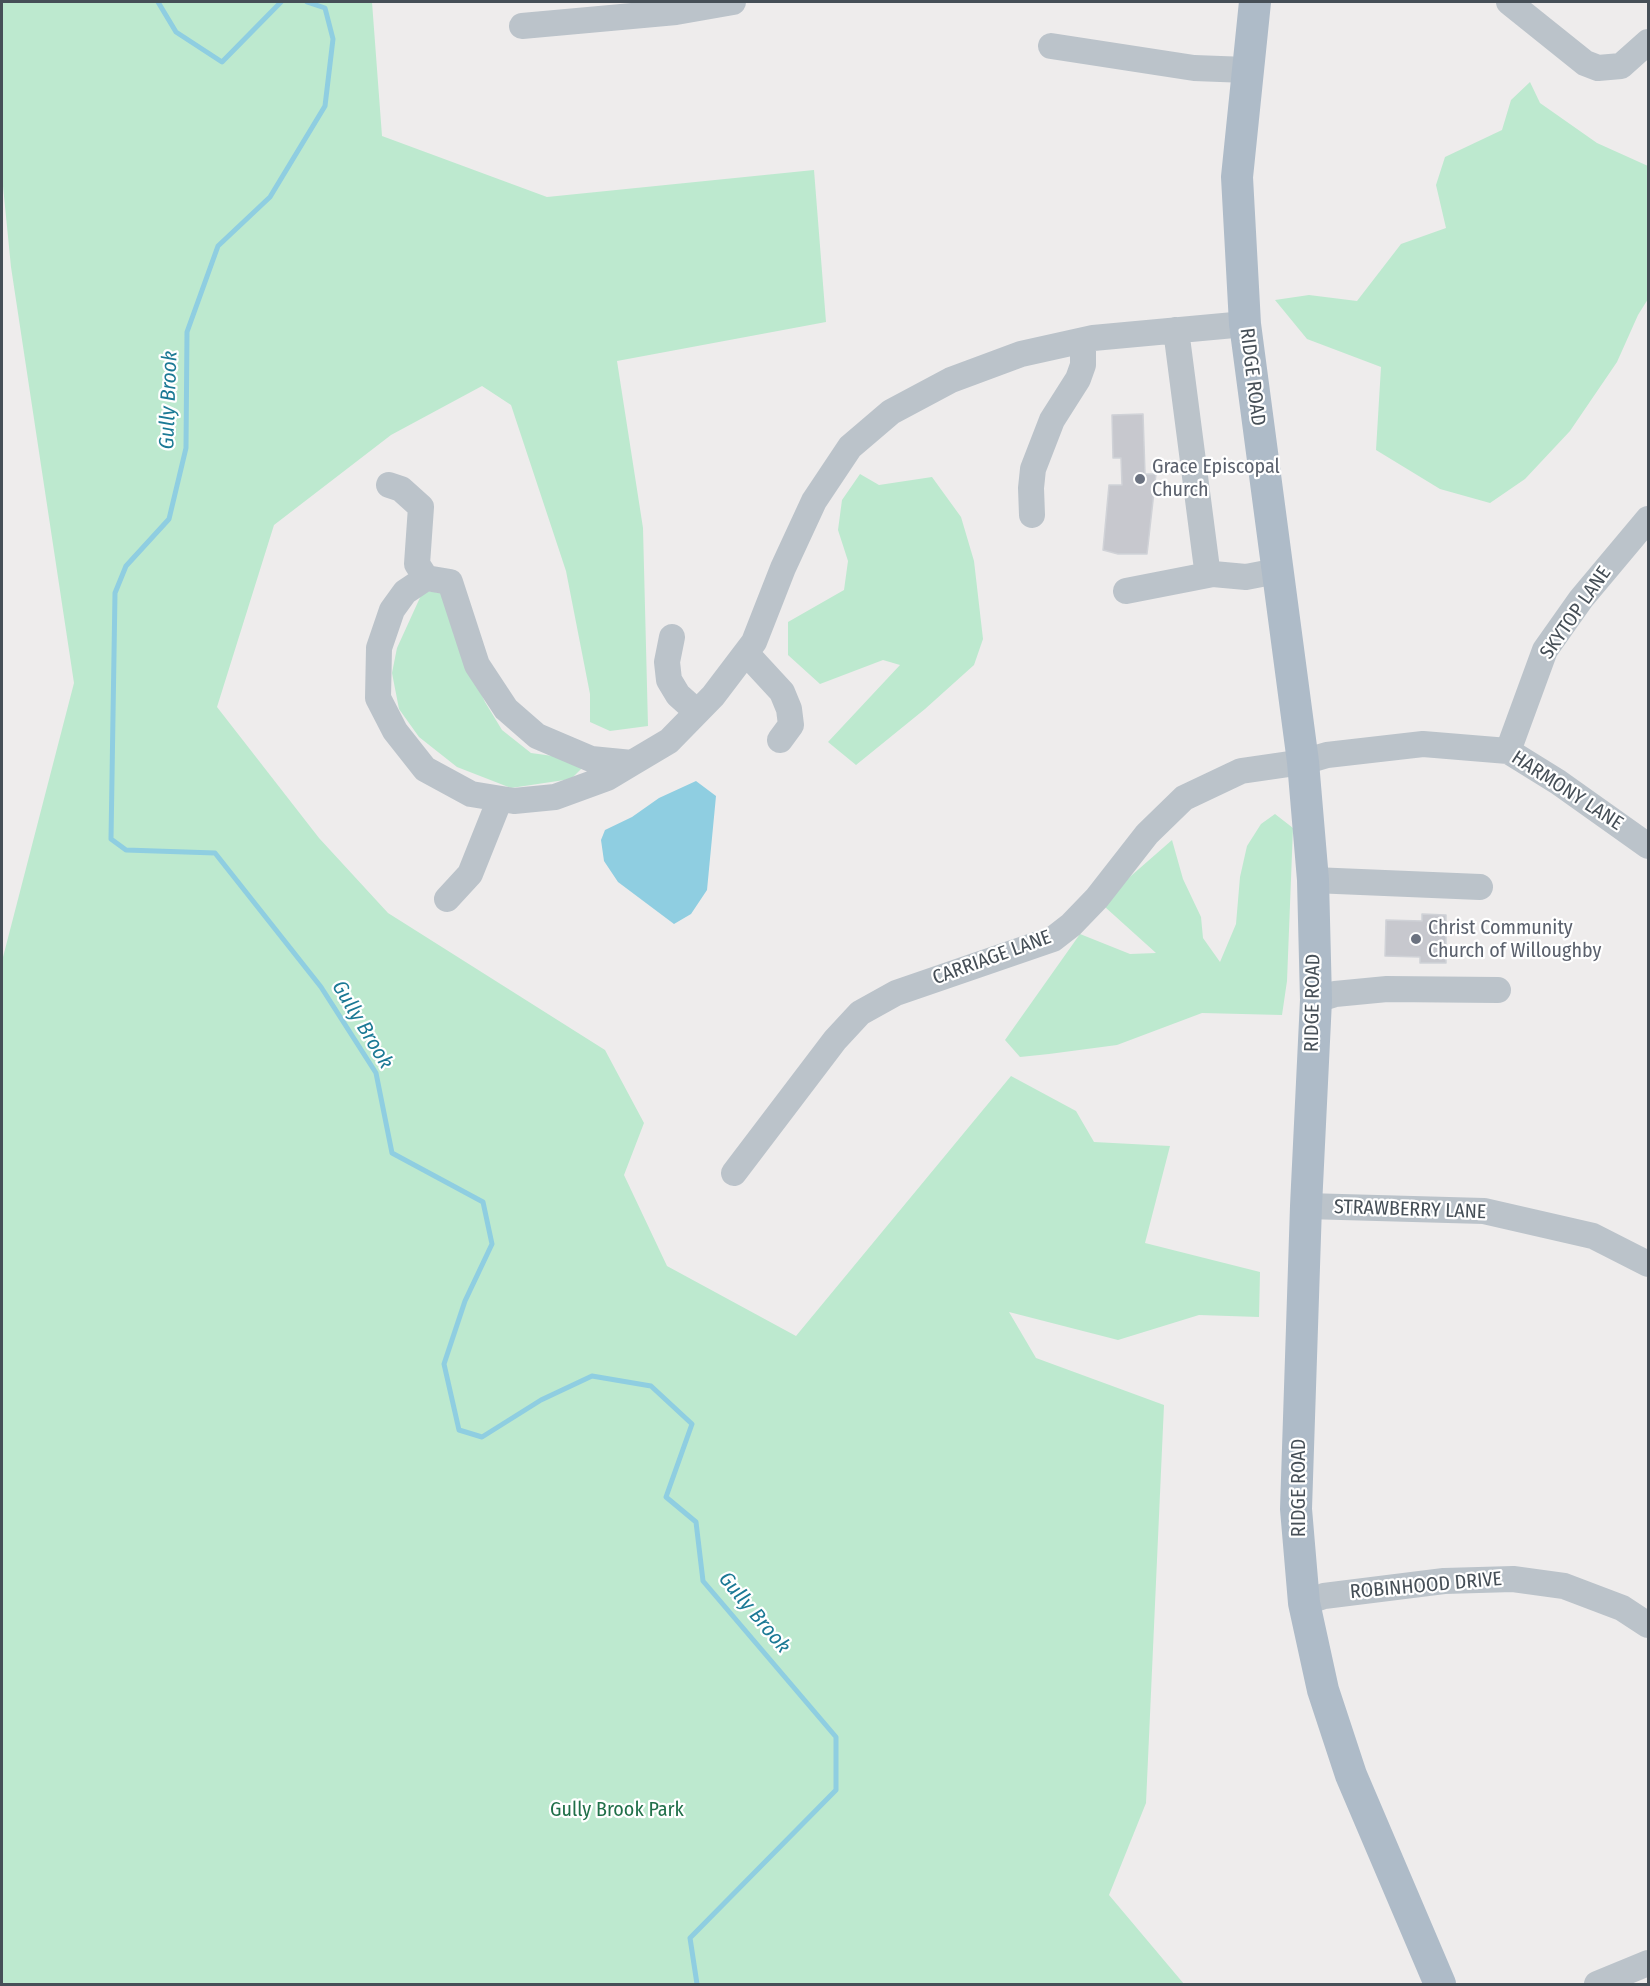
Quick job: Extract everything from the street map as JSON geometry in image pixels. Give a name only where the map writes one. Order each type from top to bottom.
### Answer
[{"type":"main road","name":"RIDGE ROAD","points":[[1255,2],[1238,177],[1245,324],[1303,762],[1313,880],[1316,1000],[1306,1206],[1296,1509],[1304,1602],[1323,1690],[1351,1774],[1440,1984]]},
{"type":"street","points":[[522,26],[733,2]]},
{"type":"street","points":[[1509,2],[1585,63],[1598,68],[1621,66],[1648,42]]},
{"type":"street","points":[[1051,46],[1194,68],[1247,70]]},
{"type":"street","points":[[632,763],[591,759],[537,736],[506,709],[477,665],[450,582],[426,578],[405,592],[392,610],[379,648],[378,698],[395,731],[425,769],[471,794],[514,801],[555,797],[607,778],[669,741],[697,712],[754,642],[783,568],[814,501],[850,447],[891,412],[951,380],[1021,354],[1083,340],[1245,324]]},
{"type":"street","points":[[1176,330],[1206,569],[1213,574]]},
{"type":"street","points":[[1032,515],[1033,469],[1052,420],[1078,379],[1083,364],[1083,340]]},
{"type":"street","points":[[389,485],[401,489],[422,507],[417,564],[426,578]]},
{"type":"street","name":"SKYTOP LANE","points":[[1508,751],[1545,650],[1581,600],[1648,519]]},
{"type":"street","points":[[1126,591],[1213,574],[1246,577],[1277,571]]},
{"type":"street","points":[[672,637],[667,662],[669,680],[678,695],[697,712]]},
{"type":"street","points":[[746,653],[782,692],[789,709],[791,725],[780,740]]},
{"type":"street","name":"HARMONY LANE","points":[[1303,762],[1328,755],[1423,744],[1508,751],[1558,782],[1648,846]]},
{"type":"street","name":"CARRIAGE LANE","points":[[734,1173],[835,1040],[860,1013],[896,993],[1053,939],[1084,911],[1147,834],[1184,798],[1241,771],[1303,762]]},
{"type":"street","points":[[447,899],[470,874],[500,799]]},
{"type":"street","points":[[1313,880],[1480,887]]},
{"type":"street","points":[[1316,1000],[1335,994],[1387,989],[1498,990]]},
{"type":"street","name":"STRAWBERRY LANE","points":[[1306,1206],[1484,1211],[1593,1236],[1648,1264]]},
{"type":"street","name":"ROBINHOOD DRIVE","points":[[1304,1602],[1324,1596],[1444,1581],[1514,1579],[1564,1586],[1622,1608],[1648,1625]]},
{"type":"street","points":[[1597,1984],[1648,1963]]},
{"type":"green space","name":"Gully Brook Park","points":[[2,2],[372,2],[382,136],[547,197],[814,170],[826,322],[617,361],[643,528],[648,726],[610,731],[590,722],[590,694],[566,571],[511,405],[482,386],[391,435],[274,525],[217,707],[319,838],[388,913],[605,1050],[644,1123],[624,1175],[667,1266],[796,1336],[1011,1076],[1076,1111],[1094,1142],[1170,1146],[1145,1243],[1260,1272],[1259,1317],[1199,1315],[1118,1340],[1009,1312],[1036,1358],[1164,1405],[1146,1803],[1109,1895],[1184,1984],[2,1984],[2,961],[74,683],[11,267],[2,176]]},
{"type":"green space","points":[[1530,82],[1540,103],[1597,143],[1648,166],[1648,299],[1638,315],[1617,362],[1570,431],[1525,479],[1490,503],[1440,489],[1376,450],[1381,367],[1307,339],[1275,300],[1309,295],[1357,301],[1401,244],[1446,228],[1436,185],[1445,157],[1502,130],[1511,100]]},
{"type":"green space","points":[[860,474],[879,485],[932,477],[961,517],[974,561],[983,639],[974,665],[925,709],[856,765],[828,742],[900,665],[883,660],[820,684],[788,655],[788,622],[844,590],[848,561],[838,530],[842,500]]},
{"type":"green space","points":[[423,591],[445,593],[454,635],[485,702],[502,730],[531,753],[560,757],[582,768],[571,779],[511,788],[457,767],[419,737],[399,709],[392,673],[397,648]]},
{"type":"green space","points":[[1275,814],[1293,828],[1287,981],[1282,1015],[1202,1013],[1117,1045],[1020,1057],[1005,1040],[1080,934],[1130,954],[1156,953],[1105,907],[1124,882],[1172,840],[1183,879],[1201,917],[1203,938],[1220,962],[1236,924],[1240,877],[1247,846],[1261,824]]},
{"type":"water","points":[[696,781],[716,796],[707,890],[691,914],[674,924],[618,882],[604,861],[601,840],[605,830],[632,817],[659,798]]},
{"type":"building","name":"Grace Episcopal Church","points":[[1143,414],[1145,474],[1156,474],[1147,554],[1118,554],[1103,550],[1109,485],[1122,485],[1121,458],[1113,458],[1112,415]]},
{"type":"building","name":"Christ Community Church of Willoughby","points":[[1422,914],[1446,915],[1446,963],[1420,963],[1420,957],[1385,956],[1386,920],[1422,921]]},
{"type":"waterway","name":"Gully Brook","points":[[158,2],[176,32],[222,62],[281,2]]},
{"type":"waterway","name":"Gully Brook","points":[[307,2],[325,8],[333,39],[325,106],[270,197],[218,246],[187,332],[186,448],[169,519],[126,566],[115,593],[111,839],[126,850],[215,853],[321,987],[376,1073],[392,1153],[483,1202],[492,1244],[465,1301],[444,1364],[459,1430],[482,1437],[541,1400],[592,1376],[651,1386],[692,1424],[666,1497],[696,1522],[703,1581],[836,1737],[836,1790],[690,1938],[697,1984]]},
{"type":"place","name":"Grace Episcopal Church","points":[[1140,479]]},
{"type":"place","name":"Christ Community Church of Willoughby","points":[[1416,939]]}]
